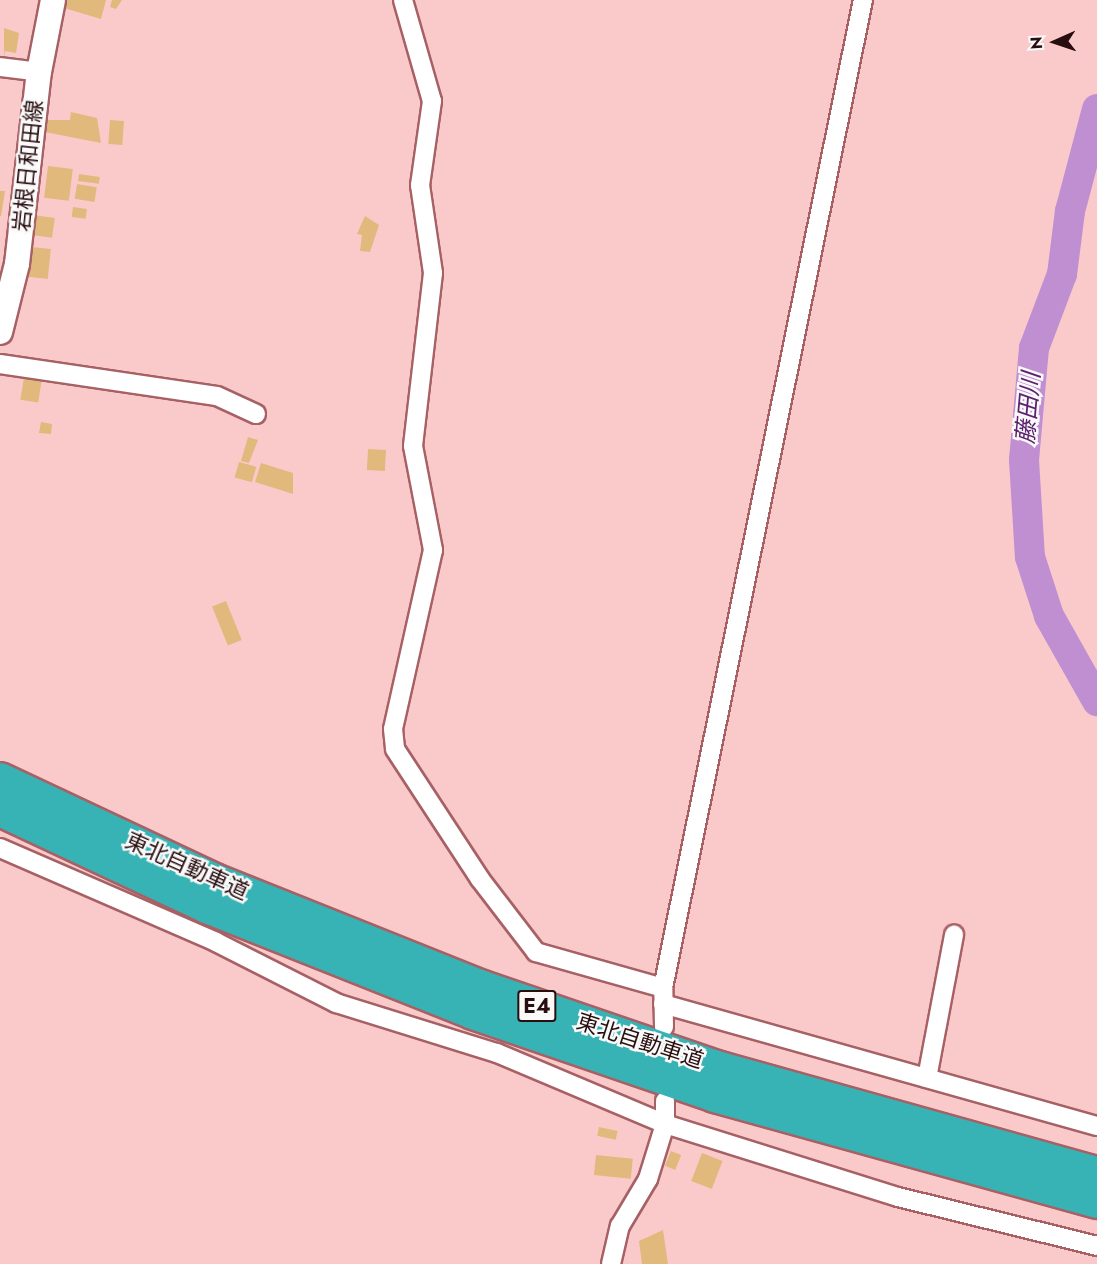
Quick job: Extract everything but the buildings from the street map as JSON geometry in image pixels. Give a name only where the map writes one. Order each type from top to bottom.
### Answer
[{"type":"highway","name":"東北自動車道","points":[[0,779],[215,880],[483,987],[720,1068],[1097,1173]]},
{"type":"highway","name":"東北自動車道","points":[[0,810],[207,907],[473,1013],[715,1096],[1097,1202]]},
{"type":"main road","name":"岩根日和田線","points":[[0,332],[17,264],[39,72],[53,0]]},
{"type":"street","points":[[403,0],[432,101],[420,185],[433,273],[413,446],[433,550],[393,729],[395,749],[480,879],[536,952],[663,996],[927,1078],[1097,1126]]},
{"type":"street","points":[[664,1027],[663,996],[863,0]]},
{"type":"street","points":[[0,67],[39,72]]},
{"type":"street","points":[[0,364],[217,396],[256,414]]},
{"type":"street","points":[[0,848],[216,942],[336,1004],[497,1053],[665,1124],[919,1203],[1097,1245]]},
{"type":"street","points":[[927,1078],[954,935]]},
{"type":"street","points":[[611,1264],[620,1226],[648,1179],[665,1124],[666,1101]]},
{"type":"waterway","name":"藤田川","points":[[1097,109],[1070,211],[1062,274],[1034,348],[1024,460],[1030,557],[1049,616],[1097,701]]}]
